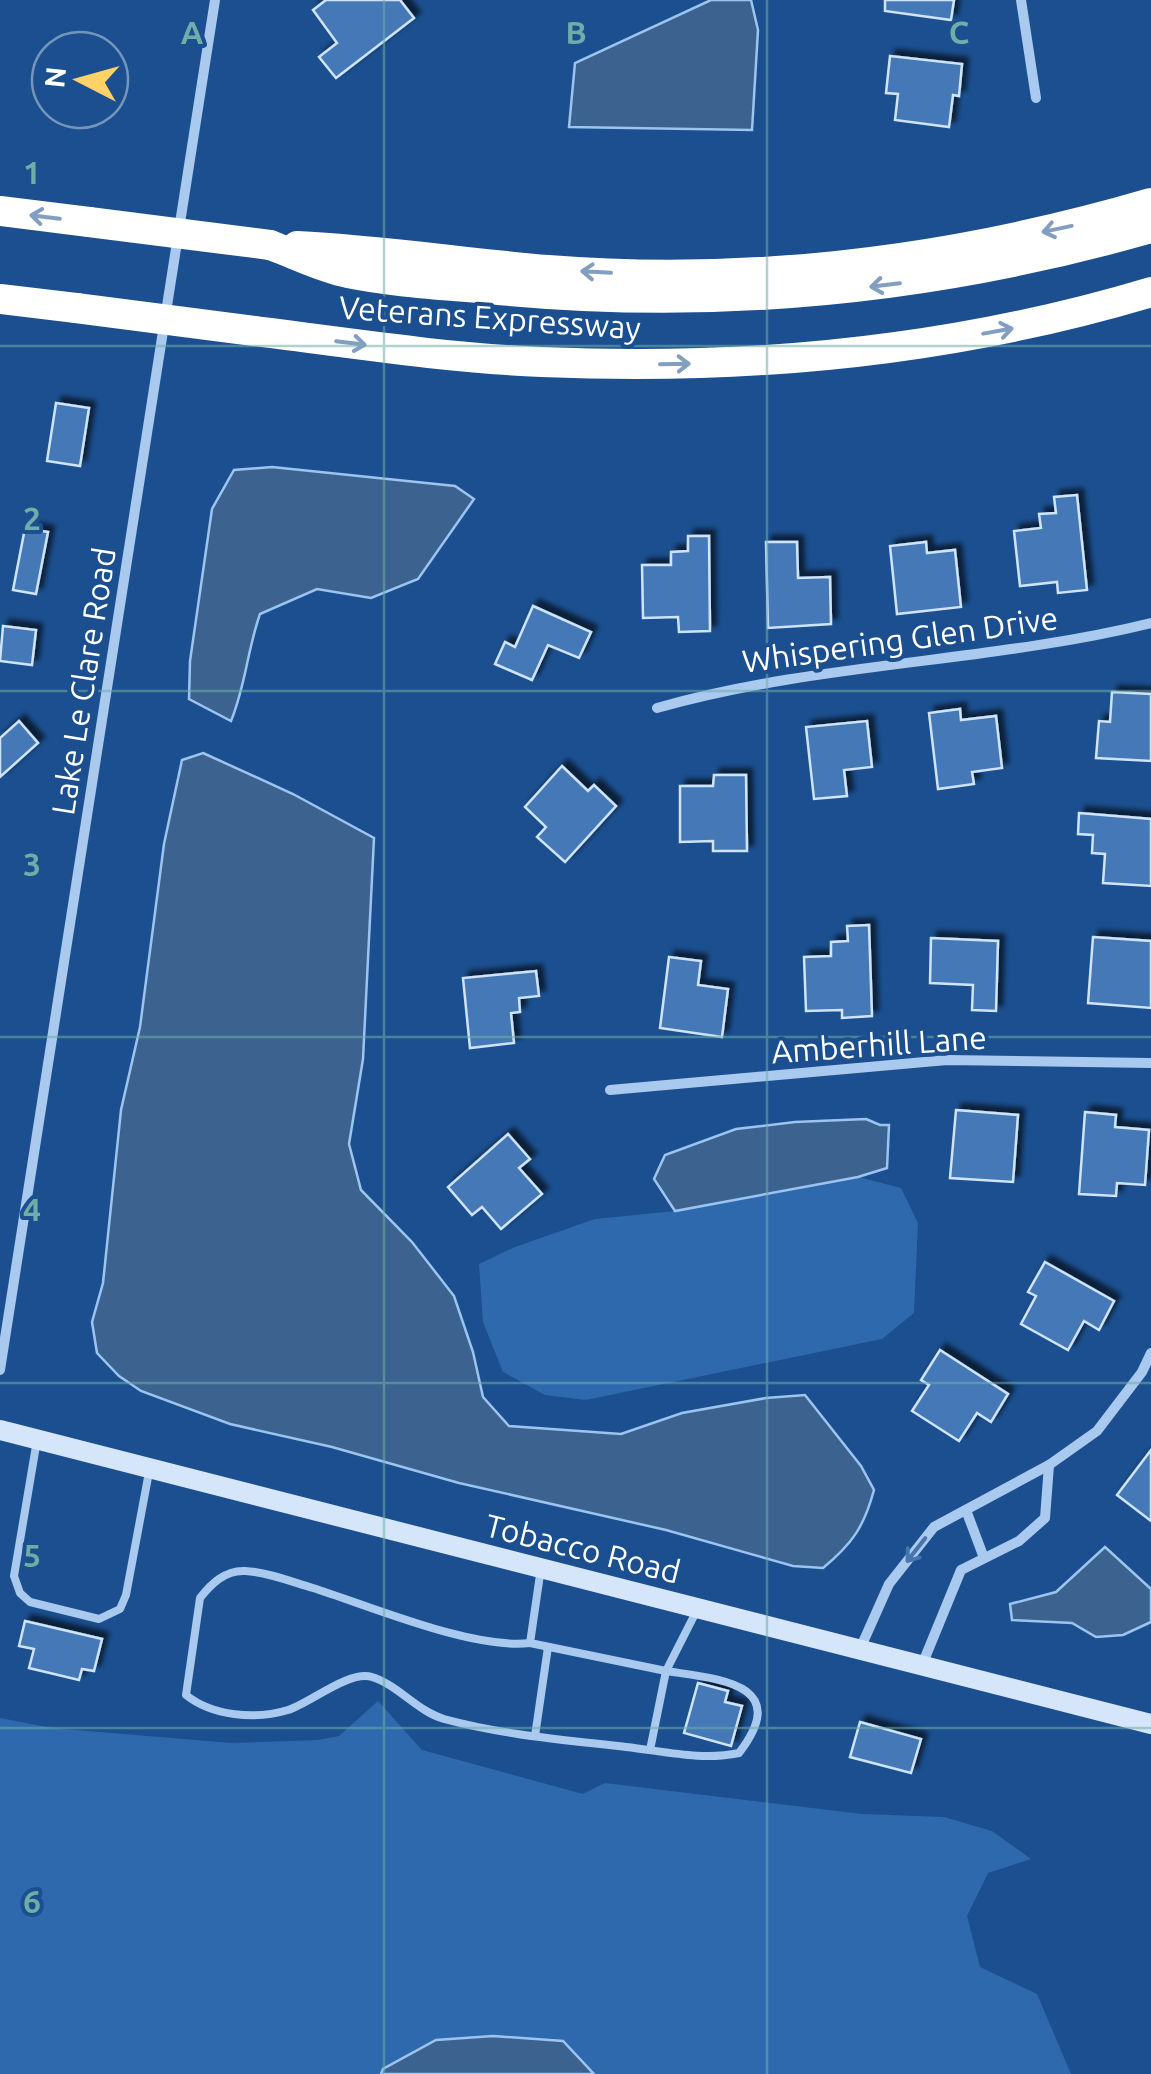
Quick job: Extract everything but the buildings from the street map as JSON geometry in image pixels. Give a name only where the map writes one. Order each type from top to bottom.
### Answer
[{"type":"highway","name":"Veterans Expressway","points":[[0,212],[270,245],[347,248],[549,270],[704,274],[854,264],[934,253],[1082,223],[1151,203]]},
{"type":"highway","points":[[270,245],[346,273],[552,295],[696,299],[858,289],[936,278],[1016,264],[1151,228]]},
{"type":"highway","name":"Veterans Expressway","points":[[0,299],[538,362],[716,363],[894,348],[991,332],[1151,292]]},
{"type":"street","name":"Lake Le Clare Road","points":[[0,1370],[215,0]]},
{"type":"street","points":[[1021,0],[1036,98]]},
{"type":"street","name":"Whispering Glen Drive","points":[[657,708],[736,688],[838,670],[980,656],[1151,623]]},
{"type":"street","name":"Amberhill Lane","points":[[610,1090],[948,1060],[1151,1063]]},
{"type":"street","points":[[860,1649],[889,1584],[934,1527],[1049,1465],[1097,1431],[1142,1372],[1151,1353]]},
{"type":"street","name":"Tobacco Road","points":[[0,1430],[1151,1724]]},
{"type":"street","points":[[922,1665],[960,1570],[1018,1541],[1045,1518],[1049,1465]]},
{"type":"street","points":[[966,1510],[984,1558]]},
{"type":"lane","points":[[37,1440],[14,1576],[20,1593],[30,1602],[99,1619],[120,1609],[126,1595],[149,1468]]},
{"type":"lane","points":[[530,1644],[541,1568]]},
{"type":"lane","points":[[244,1571],[290,1581],[475,1640],[548,1647],[734,1682],[752,1696],[760,1713],[755,1732],[739,1753],[717,1758],[535,1736],[443,1718],[421,1709],[372,1677],[360,1676],[287,1710],[254,1714],[216,1711],[186,1694],[200,1598],[227,1574],[244,1571]]},
{"type":"lane","points":[[650,1750],[666,1671],[698,1608]]},
{"type":"lane","points":[[535,1736],[548,1647]]},
{"type":"shaded area","points":[[711,0],[751,0],[758,30],[752,130],[569,127],[575,63]]},
{"type":"shaded area","points":[[272,467],[455,486],[474,499],[418,579],[371,598],[317,589],[260,614],[231,721],[189,699],[190,661],[212,509],[234,470]]},
{"type":"shaded area","points":[[203,753],[293,794],[374,838],[363,1059],[349,1144],[361,1190],[412,1242],[454,1296],[483,1397],[509,1426],[621,1434],[682,1413],[805,1395],[861,1466],[874,1490],[856,1534],[823,1568],[793,1566],[666,1530],[459,1483],[332,1447],[230,1424],[141,1391],[119,1376],[97,1353],[92,1322],[103,1283],[121,1110],[140,1027],[164,844],[182,760]]},
{"type":"shaded area","points":[[866,1119],[889,1125],[887,1168],[858,1177],[675,1211],[654,1179],[665,1155],[736,1129]]},
{"type":"shaded area","points":[[858,1177],[901,1188],[918,1223],[914,1313],[882,1339],[586,1400],[545,1395],[503,1372],[483,1322],[479,1264],[595,1219],[675,1211]]},
{"type":"shaded area","points":[[1105,1547],[1151,1589],[1151,1622],[1123,1635],[1096,1637],[1072,1623],[1012,1620],[1010,1604],[1056,1592]]},
{"type":"shaded area","points":[[378,1701],[422,1750],[583,1794],[605,1783],[862,1814],[944,1817],[992,1831],[1031,1859],[988,1873],[967,1916],[980,1967],[1037,1994],[1071,2074],[594,2074],[563,2041],[384,2069],[381,2074],[0,2074],[0,1718],[52,1728],[231,1743],[318,1740],[339,1736]]},
{"type":"shaded area","points":[[493,2036],[563,2041],[594,2074],[381,2074],[383,2069],[436,2040]]}]
